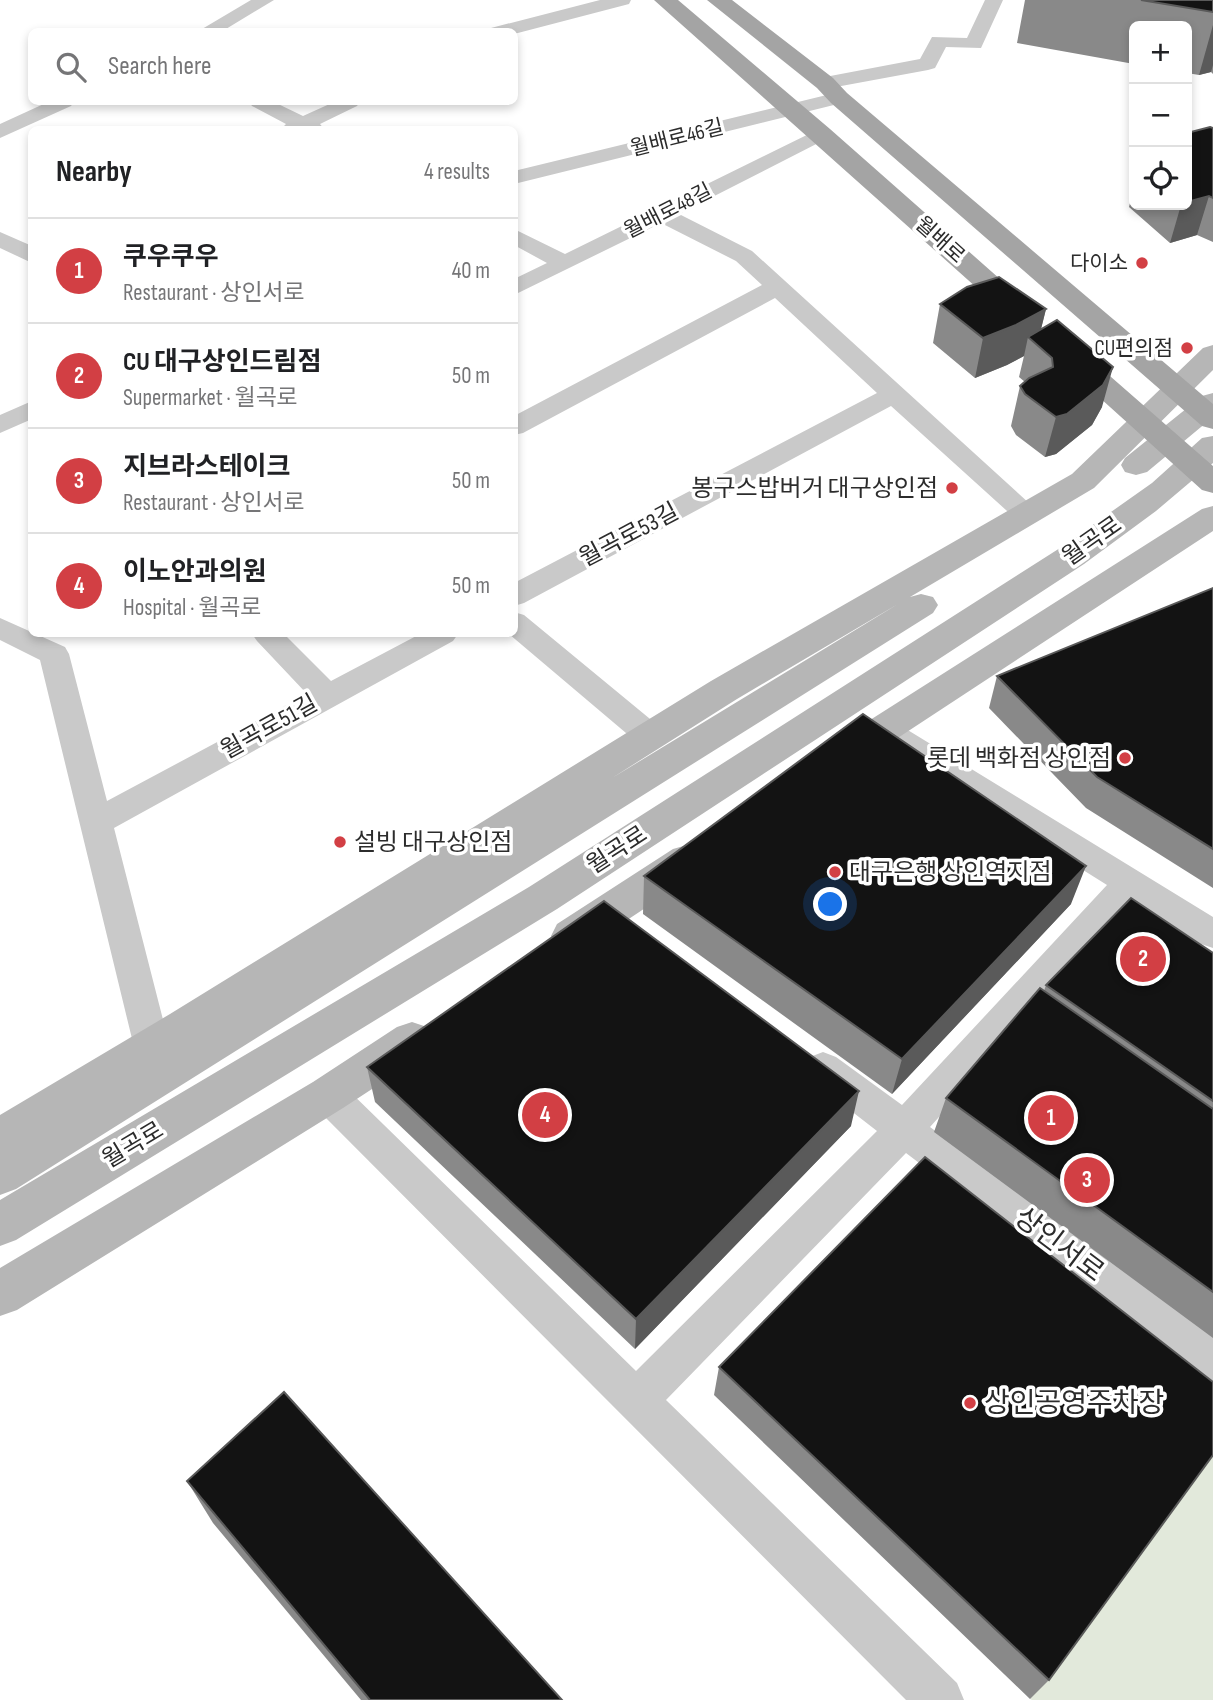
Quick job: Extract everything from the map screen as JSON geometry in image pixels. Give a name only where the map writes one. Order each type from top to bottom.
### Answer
[{"type":"main road","name":"월배로","points":[[665,0],[821,134],[1213,483]]},
{"type":"main road","name":"월배로","points":[[718,0],[832,90],[1213,420]]},
{"type":"main road","points":[[0,1138],[152,1047],[650,736],[1083,481],[1213,354]]},
{"type":"main road","name":"월곡로","points":[[0,1175],[507,864],[1043,528],[1127,472],[1213,402]]},
{"type":"main road","name":"월곡로","points":[[0,1225],[542,898],[1072,556],[1144,505],[1196,463],[1213,444]]},
{"type":"main road","points":[[815,774],[1213,516]]},
{"type":"main road","points":[[544,954],[714,842]]},
{"type":"main road","points":[[0,1294],[328,1095],[442,1021]]},
{"type":"street","points":[[213,28],[265,0]]},
{"type":"street","points":[[514,28],[622,0]]},
{"type":"street","name":"월배로46길","points":[[518,177],[793,110],[832,90],[928,64],[939,41],[974,44],[994,0]]},
{"type":"street","points":[[0,132],[58,105]]},
{"type":"street","points":[[264,105],[301,126]]},
{"type":"street","points":[[305,126],[344,105]]},
{"type":"street","name":"월배로48길","points":[[518,286],[821,134]]},
{"type":"street","points":[[661,214],[744,256],[775,288],[892,395],[1027,513]]},
{"type":"street","points":[[518,238],[565,263]]},
{"type":"street","points":[[0,239],[28,252]]},
{"type":"street","points":[[0,262],[28,252]]},
{"type":"street","points":[[518,425],[775,288]]},
{"type":"street","name":"월곡로53길","points":[[518,594],[892,395]]},
{"type":"street","points":[[0,425],[28,411]]},
{"type":"street","points":[[518,625],[650,736]]},
{"type":"street","points":[[0,628],[54,654],[152,1047]]},
{"type":"street","points":[[270,637],[327,695]]},
{"type":"street","name":"월곡로51길","points":[[96,822],[437,637]]},
{"type":"street","points":[[882,729],[1213,934]]},
{"type":"street","points":[[637,1400],[904,1129],[1130,882]]},
{"type":"street","points":[[612,910],[645,934]]},
{"type":"street","name":"상인서로","points":[[796,1048],[1213,1361]]},
{"type":"street","points":[[328,1095],[940,1700]]},
{"type":"shaded area","points":[[1213,1449],[1213,1700],[1030,1699]]},
{"type":"building","points":[[1141,0],[1213,0],[1213,12]]},
{"type":"building","points":[[1213,128],[1213,198],[1209,196],[1192,201],[1192,132]]},
{"type":"building","points":[[999,277],[1046,309],[983,338],[940,304],[967,287]]},
{"type":"building","points":[[1057,320],[1113,367],[1103,385],[1067,414],[1056,417],[1025,394],[1020,386],[1029,378],[1053,367],[1052,358],[1028,337]]},
{"type":"building","name":"롯데 백화점 상인점","points":[[1213,588],[1213,849],[1097,777],[997,676]]},
{"type":"building","points":[[863,714],[1086,866],[902,1059],[644,876]]},
{"type":"building","points":[[1131,898],[1213,953],[1213,1101],[1046,985]]},
{"type":"building","points":[[604,901],[859,1091],[636,1319],[367,1067]]},
{"type":"building","points":[[1040,988],[1213,1109],[1213,1292],[946,1098]]},
{"type":"building","points":[[925,1157],[1213,1382],[1213,1455],[1049,1680],[719,1367]]},
{"type":"building","points":[[284,1392],[562,1700],[370,1700],[187,1481]]},
{"type":"place","name":"다이소","points":[[1142,263]]},
{"type":"place","name":"CU편의점","points":[[1187,348]]},
{"type":"place","name":"봉구스밥버거 대구상인점","points":[[952,488]]},
{"type":"place","name":"롯데 백화점 상인점","points":[[1125,758]]},
{"type":"place","name":"설빙 대구상인점","points":[[340,842]]},
{"type":"place","name":"대구은행 상인역지점","points":[[835,872]]},
{"type":"place","name":"CU 대구상인드림점","points":[[1143,959]]},
{"type":"place","name":"이노안과의원","points":[[545,1115]]},
{"type":"place","name":"쿠우쿠우","points":[[1051,1118]]},
{"type":"place","name":"지브라스테이크","points":[[1087,1180]]},
{"type":"place","name":"상인공영주차장","points":[[970,1403]]}]
